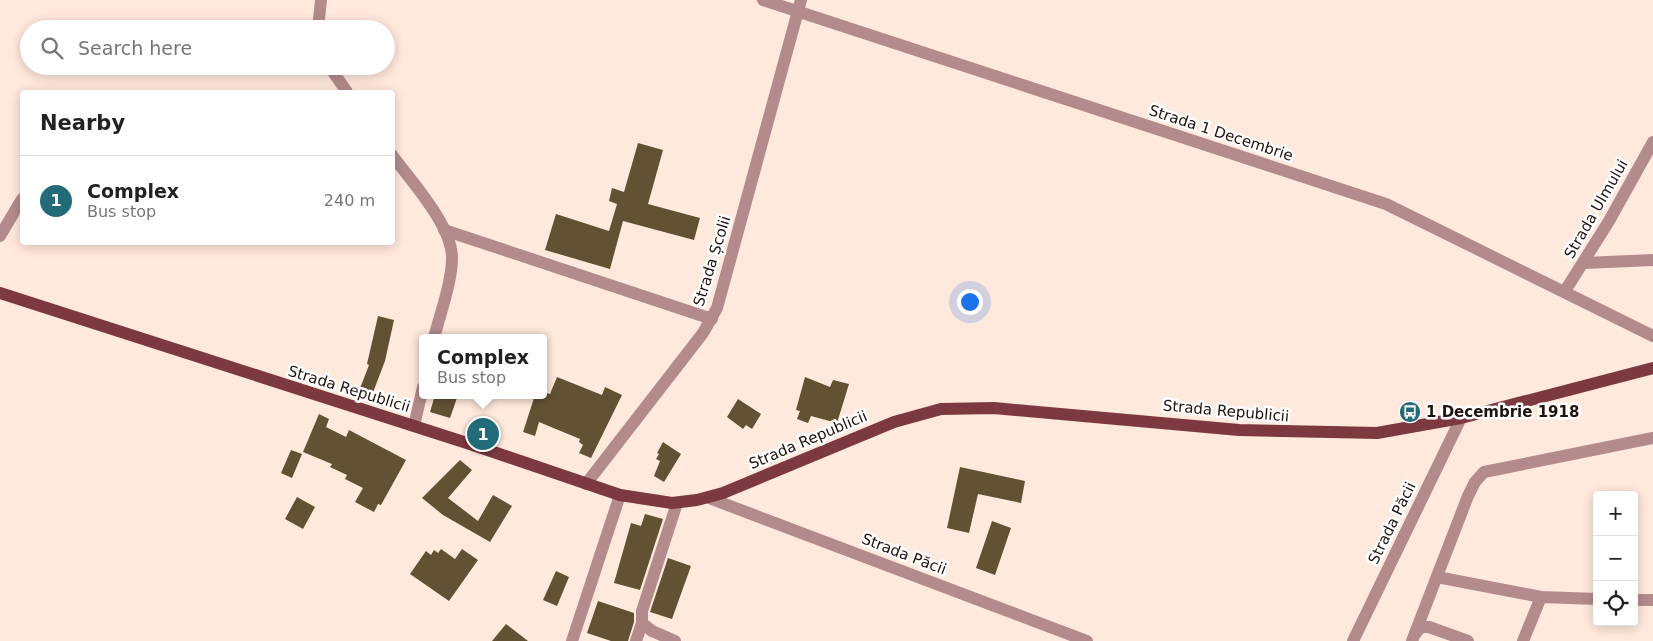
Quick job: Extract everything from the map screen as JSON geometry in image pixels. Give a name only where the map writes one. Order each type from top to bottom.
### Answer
[{"type":"main road","name":"Strada Republicii","points":[[0,293],[414,426],[620,495],[643,500],[677,503],[709,498],[894,422],[941,409],[994,408],[1239,430],[1316,434],[1377,433],[1461,418],[1653,368]]},
{"type":"street","points":[[319,20],[321,0]]},
{"type":"street","name":"Strada 1 Decembrie","points":[[762,0],[799,6],[1386,204],[1653,336]]},
{"type":"street","name":"Strada Școlii","points":[[586,484],[712,319],[722,293],[799,6]]},
{"type":"street","points":[[335,75],[346,90]]},
{"type":"street","name":"Strada Ulmului","points":[[1565,291],[1584,263],[1653,142]]},
{"type":"street","points":[[395,159],[444,230],[452,257],[435,334]]},
{"type":"street","points":[[0,236],[20,202]]},
{"type":"street","points":[[444,230],[712,319]]},
{"type":"street","points":[[1584,263],[1653,260]]},
{"type":"street","points":[[414,426],[420,399]]},
{"type":"street","name":"Strada Păcii","points":[[1352,641],[1461,418]]},
{"type":"street","points":[[1414,637],[1468,496],[1475,482],[1484,472],[1653,438]]},
{"type":"street","points":[[572,641],[620,495]]},
{"type":"street","name":"Strada Păcii","points":[[709,498],[1087,641]]},
{"type":"street","points":[[636,641],[642,623],[646,595],[677,503]]},
{"type":"street","points":[[1437,577],[1541,598],[1593,599]]},
{"type":"street","points":[[1522,641],[1541,598]]},
{"type":"street","points":[[1638,600],[1653,600]]},
{"type":"street","points":[[642,623],[652,631],[675,641]]},
{"type":"street","points":[[1414,637],[1420,627],[1429,627],[1468,641]]},
{"type":"building","points":[[638,143],[663,150],[648,204],[700,218],[694,240],[623,221],[610,269],[545,250],[556,214],[609,231],[617,204],[609,201],[612,188],[624,192]]},
{"type":"building","points":[[378,316],[394,320],[385,361],[372,395],[359,391],[369,365],[367,364]]},
{"type":"building","points":[[557,377],[602,395],[605,387],[622,395],[591,458],[579,453],[583,445],[579,442],[580,439],[539,422],[535,436],[523,432],[534,399],[547,399],[547,393],[550,394]]},
{"type":"building","points":[[805,377],[830,387],[833,380],[849,384],[837,423],[811,416],[808,423],[797,419],[800,411],[796,410]]},
{"type":"building","points":[[434,399],[457,399],[450,418],[430,412]]},
{"type":"building","points":[[738,399],[761,414],[752,429],[746,425],[743,429],[727,417]]},
{"type":"building","points":[[319,414],[329,419],[326,427],[346,437],[349,430],[406,460],[381,505],[378,504],[374,512],[355,502],[363,488],[345,479],[347,475],[330,467],[332,464],[303,452]]},
{"type":"building","points":[[663,442],[681,454],[664,482],[654,476],[660,461],[656,459],[659,454],[657,453]]},
{"type":"building","points":[[291,450],[302,454],[292,478],[281,473]]},
{"type":"building","points":[[460,460],[472,470],[448,498],[478,521],[493,495],[512,506],[490,542],[443,515],[422,498]]},
{"type":"building","points":[[960,467],[1025,481],[1021,503],[978,494],[969,533],[947,528]]},
{"type":"building","points":[[297,497],[315,507],[303,529],[285,519]]},
{"type":"building","points":[[645,514],[663,519],[640,590],[614,583],[631,523],[641,526]]},
{"type":"building","points":[[992,521],[1011,528],[995,575],[976,568]]},
{"type":"building","points":[[441,549],[455,559],[462,549],[478,560],[449,601],[410,574],[426,551],[431,555],[434,550],[438,553]]},
{"type":"building","points":[[668,558],[691,566],[672,619],[650,612]]},
{"type":"building","points":[[556,571],[569,577],[557,606],[543,600]]},
{"type":"building","points":[[598,601],[634,613],[634,622],[628,641],[611,641],[587,633]]},
{"type":"building","points":[[506,624],[528,641],[492,641]]},
{"type":"place","name":"1 Decembrie 1918","points":[[1410,412]]},
{"type":"place","name":"Complex","points":[[483,434]]}]
